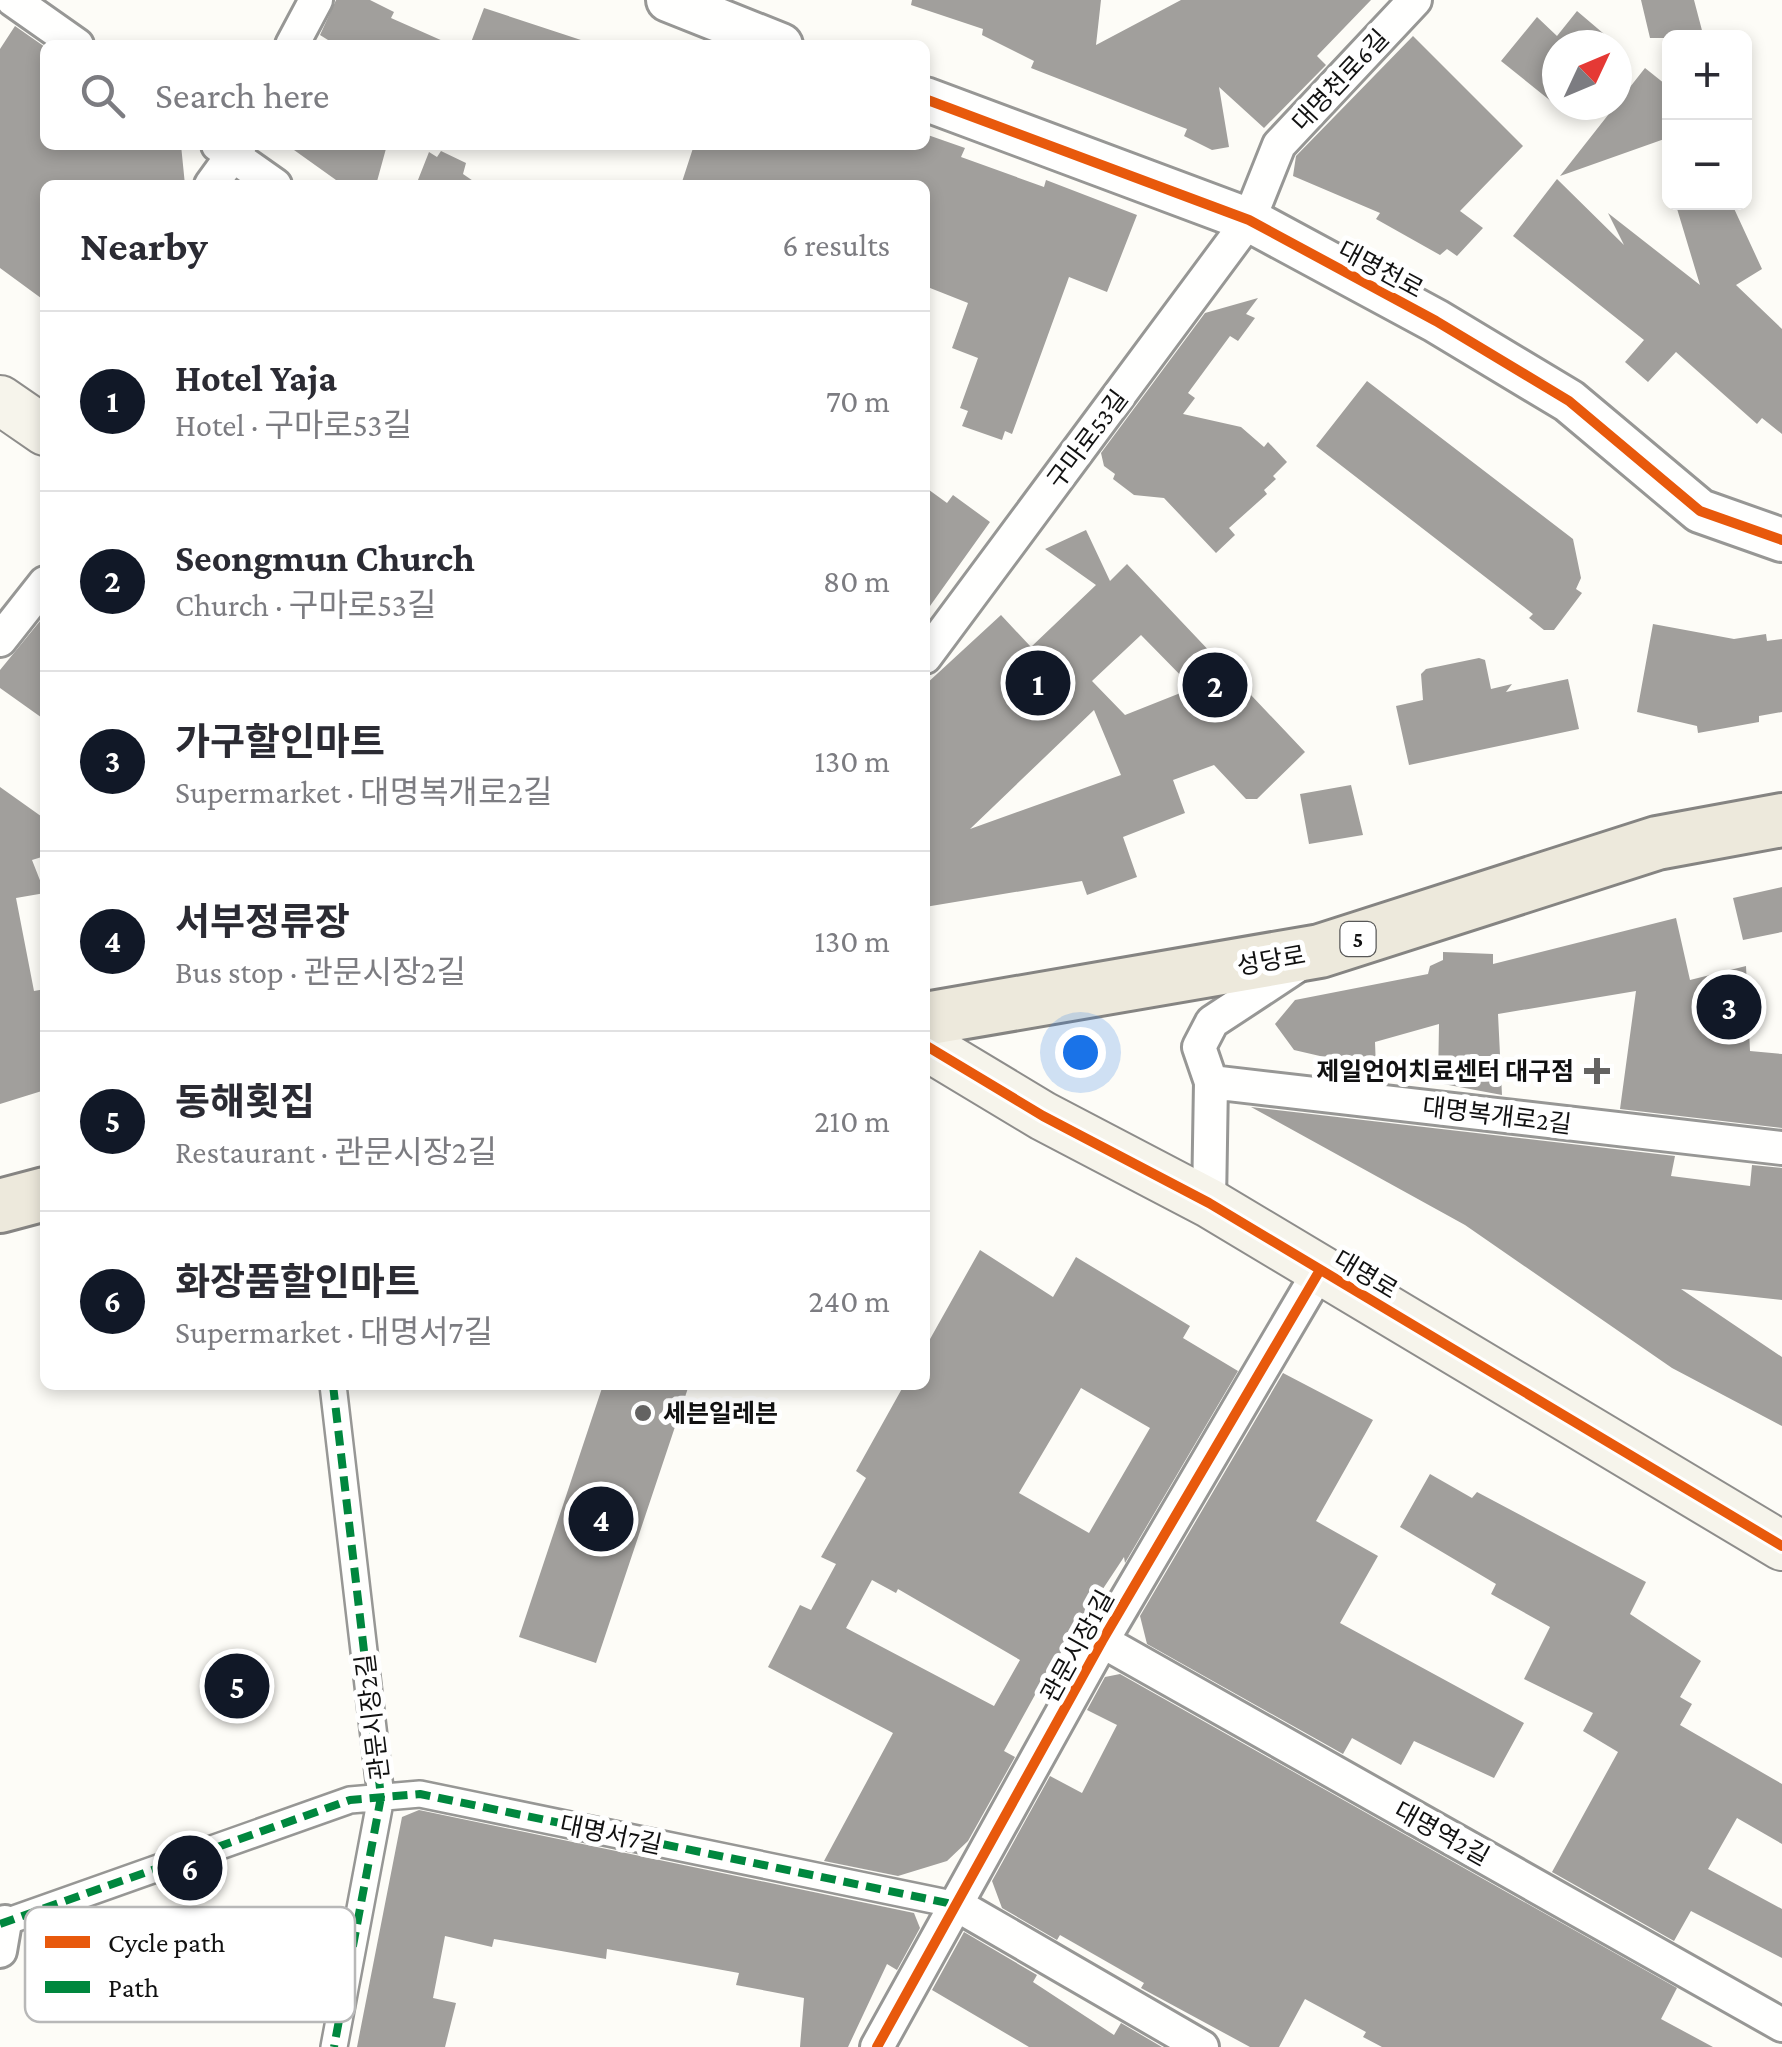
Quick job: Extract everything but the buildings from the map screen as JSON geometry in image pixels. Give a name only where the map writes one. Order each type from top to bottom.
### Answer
[{"type":"main road","name":"성당로","points":[[930,1018],[1320,951],[1657,843],[1782,820]]},
{"type":"main road","name":"대명로","points":[[930,1048],[1043,1116],[1209,1203],[1782,1546]]},
{"type":"main road","points":[[0,1206],[40,1195]]},
{"type":"street","points":[[13,0],[70,40]]},
{"type":"street","points":[[295,40],[316,0]]},
{"type":"street","name":"대명천로6길","points":[[1249,220],[1279,145],[1415,0]]},
{"type":"street","points":[[686,4],[769,40]]},
{"type":"street","name":"대명천로","points":[[930,101],[1249,220],[1436,321],[1569,401],[1700,511],[1782,540]]},
{"type":"street","points":[[214,180],[230,150]]},
{"type":"street","points":[[232,150],[268,180]]},
{"type":"street","name":"구마로53길","points":[[930,646],[1249,220]]},
{"type":"street","points":[[0,640],[40,589]]},
{"type":"street","points":[[1209,1203],[1211,1082],[1199,1047],[1212,1022],[1320,951]]},
{"type":"street","name":"대명복개로2길","points":[[1211,1082],[1782,1148]]},
{"type":"street","name":"관문시장1길","points":[[877,2047],[1102,1641],[1320,1270]]},
{"type":"street","name":"관문시장2길","points":[[335,1390],[382,1797],[355,1938]]},
{"type":"street","name":"대명역2길","points":[[1102,1641],[1782,2025]]},
{"type":"street","name":"대명서7길","points":[[68,1907],[350,1800],[420,1794],[956,1905],[1202,2047]]},
{"type":"street","name":"관문시장2길","points":[[334,2047],[339,2022]]},
{"type":"marked path","points":[[334,1390],[381,1797],[355,1935]]},
{"type":"marked path","points":[[48,1907],[350,1800],[420,1794],[957,1905]]},
{"type":"marked path","points":[[0,1924],[25,1915]]},
{"type":"marked path","points":[[334,2047],[339,2022]]},
{"type":"cycle path","points":[[930,101],[1249,220],[1436,321],[1569,401],[1700,511],[1782,540]]},
{"type":"cycle path","points":[[930,1048],[1043,1116],[1209,1203],[1782,1546]]},
{"type":"cycle path","points":[[877,2047],[1102,1641],[1320,1270]]},
{"type":"place","name":"Hotel Yaja","points":[[1038,683]]},
{"type":"place","name":"Seongmun Church","points":[[1215,685]]},
{"type":"place","name":"가구할인마트","points":[[1729,1007]]},
{"type":"place","name":"제일언어치료센터 대구점","points":[[1597,1071]]},
{"type":"place","name":"세븐일레븐","points":[[643,1413]]},
{"type":"place","name":"서부정류장","points":[[601,1519]]},
{"type":"place","name":"동해횟집","points":[[237,1686]]},
{"type":"place","name":"화장품할인마트","points":[[190,1868]]}]
